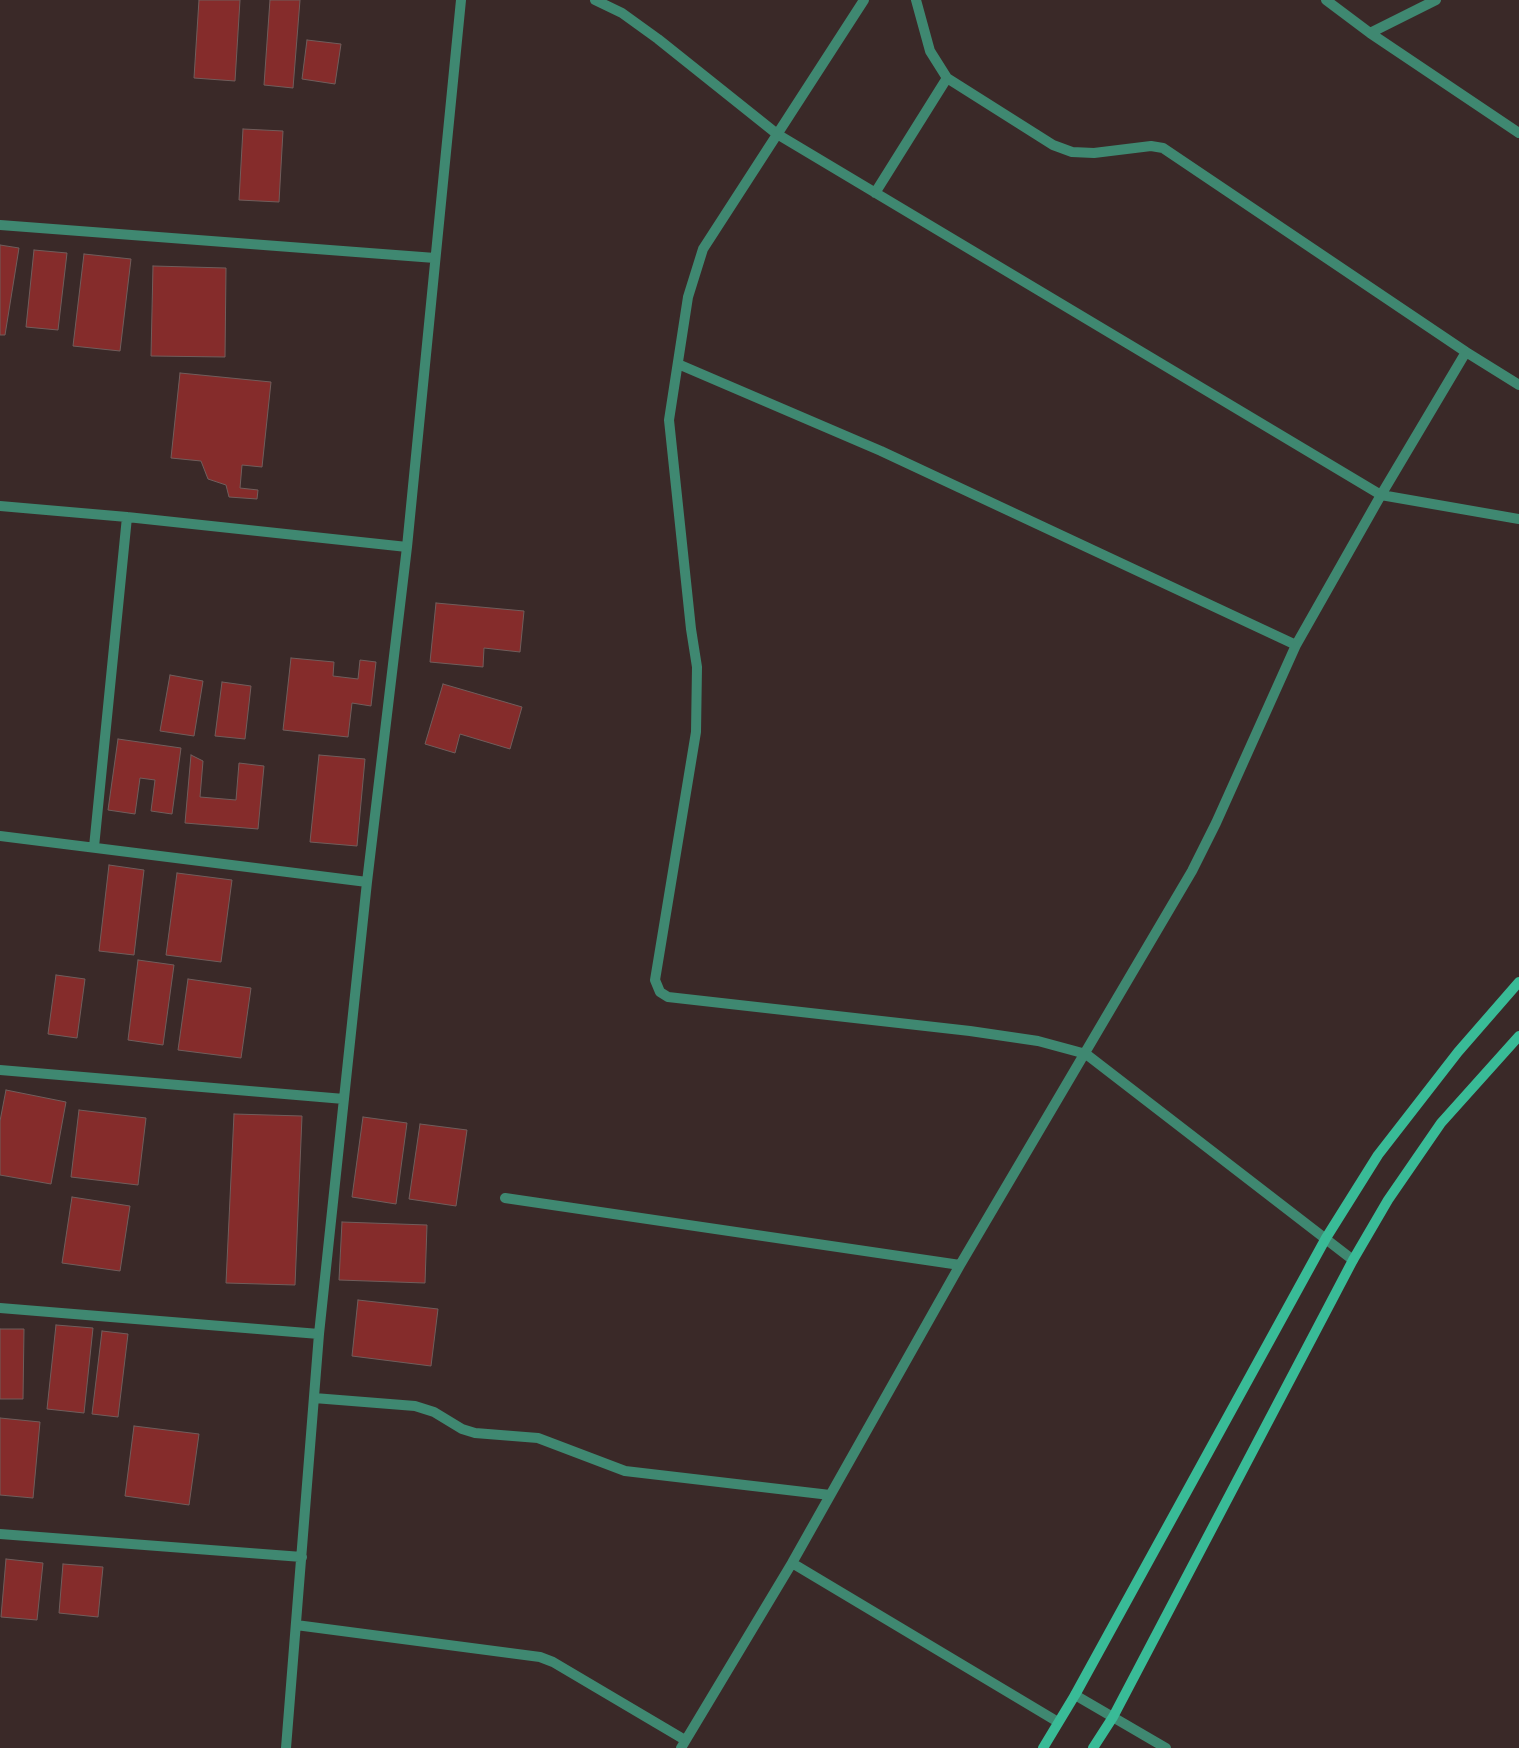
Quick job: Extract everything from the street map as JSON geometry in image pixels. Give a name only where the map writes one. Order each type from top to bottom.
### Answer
[{"type":"street","points":[[286,1748],[319,1334],[367,882],[407,547],[461,0]]},
{"type":"street","points":[[596,0],[622,14],[658,39],[777,134],[1381,495],[1519,520]]},
{"type":"street","points":[[864,0],[703,248],[688,297],[668,420],[691,629],[697,667],[696,732],[692,769],[655,980],[660,992],[668,997],[970,1031],[1038,1041],[1086,1054],[1353,1260]]},
{"type":"street","points":[[916,0],[930,51],[946,78],[1053,145],[1072,152],[1094,153],[1151,146],[1163,148],[1466,352],[1519,385]]},
{"type":"street","points":[[1326,0],[1370,33],[1519,133]]},
{"type":"street","points":[[1370,33],[1436,0]]},
{"type":"street","points":[[875,193],[946,78]]},
{"type":"street","points":[[0,225],[435,258]]},
{"type":"street","points":[[296,1625],[540,1657],[553,1662],[683,1744],[792,1563],[960,1265],[1086,1054],[1192,871],[1216,823],[1296,645],[1381,495],[1466,352]]},
{"type":"street","points":[[678,364],[899,458],[1296,645]]},
{"type":"street","points":[[0,506],[128,517],[407,547]]},
{"type":"street","points":[[94,847],[128,517]]},
{"type":"street","points":[[0,836],[367,882]]},
{"type":"street","points":[[1043,1748],[1075,1694],[1326,1238],[1378,1156],[1458,1052],[1519,982]]},
{"type":"street","points":[[1093,1748],[1113,1716],[1353,1260],[1388,1200],[1441,1123],[1519,1036]]},
{"type":"street","points":[[0,1070],[344,1099]]},
{"type":"street","points":[[505,1198],[960,1265]]},
{"type":"street","points":[[0,1308],[319,1334]]},
{"type":"street","points":[[314,1398],[415,1406],[434,1412],[462,1429],[475,1433],[538,1438],[625,1472],[830,1496]]},
{"type":"street","points":[[0,1534],[302,1556]]},
{"type":"street","points":[[792,1563],[1058,1722]]},
{"type":"street","points":[[1075,1694],[1166,1748]]},
{"type":"building","points":[[199,0],[240,0],[235,81],[194,78]]},
{"type":"building","points":[[270,0],[300,0],[293,88],[264,85]]},
{"type":"building","points":[[307,40],[341,44],[335,84],[302,79]]},
{"type":"building","points":[[243,129],[283,131],[279,202],[239,200]]},
{"type":"building","points":[[0,245],[19,248],[5,335],[0,335]]},
{"type":"building","points":[[34,250],[67,253],[58,330],[26,327]]},
{"type":"building","points":[[84,254],[131,259],[120,351],[73,346]]},
{"type":"building","points":[[153,266],[226,268],[225,357],[151,356]]},
{"type":"building","points":[[180,373],[271,382],[262,467],[242,465],[240,488],[258,490],[257,499],[229,497],[226,485],[208,479],[201,461],[171,458]]},
{"type":"building","points":[[436,603],[524,611],[520,652],[484,648],[483,667],[430,662]]},
{"type":"building","points":[[291,658],[334,662],[333,676],[358,679],[360,660],[376,662],[371,706],[352,703],[348,737],[283,730]]},
{"type":"building","points":[[170,675],[203,681],[194,736],[160,731]]},
{"type":"building","points":[[222,682],[251,686],[245,739],[215,736]]},
{"type":"building","points":[[443,684],[522,707],[510,749],[460,734],[455,753],[425,744]]},
{"type":"building","points":[[118,739],[181,748],[172,814],[151,811],[155,780],[140,778],[135,814],[108,810]]},
{"type":"building","points":[[191,755],[203,761],[200,797],[236,800],[239,763],[264,766],[258,829],[185,823]]},
{"type":"building","points":[[319,755],[365,759],[357,846],[310,842]]},
{"type":"building","points":[[109,865],[144,870],[134,955],[99,951]]},
{"type":"building","points":[[177,873],[232,880],[221,962],[166,955]]},
{"type":"building","points":[[138,960],[174,965],[163,1045],[128,1040]]},
{"type":"building","points":[[56,975],[85,979],[77,1038],[48,1034]]},
{"type":"building","points":[[188,979],[251,988],[241,1058],[178,1050]]},
{"type":"building","points":[[6,1090],[66,1102],[51,1184],[0,1175],[0,1121]]},
{"type":"building","points":[[79,1110],[146,1118],[138,1185],[71,1177]]},
{"type":"building","points":[[234,1114],[302,1116],[295,1285],[226,1283]]},
{"type":"building","points":[[363,1117],[407,1123],[396,1204],[352,1197]]},
{"type":"building","points":[[420,1124],[467,1130],[456,1206],[409,1199]]},
{"type":"building","points":[[72,1197],[130,1206],[120,1271],[62,1263]]},
{"type":"building","points":[[342,1222],[427,1225],[425,1283],[339,1280]]},
{"type":"building","points":[[358,1300],[438,1309],[431,1366],[352,1356]]},
{"type":"building","points":[[56,1325],[93,1328],[84,1413],[47,1409]]},
{"type":"building","points":[[0,1329],[24,1329],[23,1399],[0,1399]]},
{"type":"building","points":[[102,1331],[128,1334],[118,1417],[92,1414]]},
{"type":"building","points":[[0,1418],[40,1422],[33,1498],[0,1495]]},
{"type":"building","points":[[134,1426],[199,1434],[189,1505],[125,1496]]},
{"type":"building","points":[[6,1559],[43,1563],[37,1620],[1,1617]]},
{"type":"building","points":[[63,1564],[103,1567],[98,1617],[59,1613]]}]
